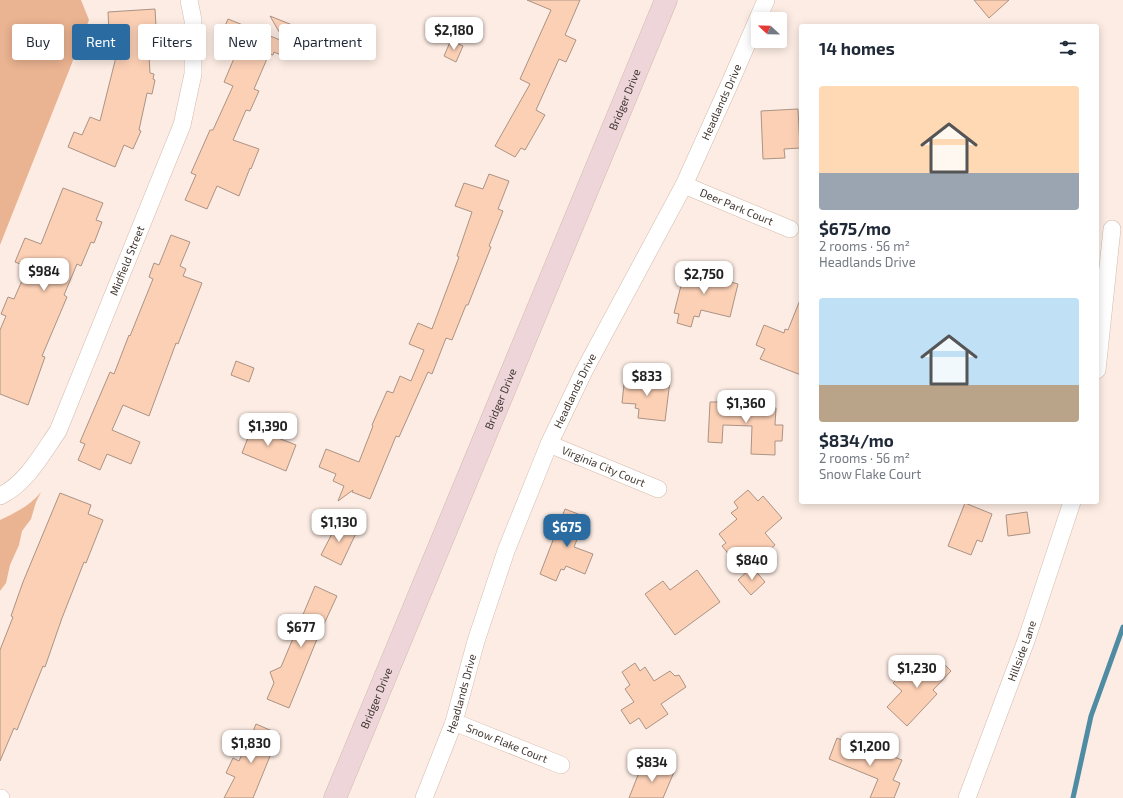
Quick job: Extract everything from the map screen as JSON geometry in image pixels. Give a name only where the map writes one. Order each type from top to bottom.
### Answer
[{"type":"main road","name":"Bridger Drive","points":[[335,798],[666,0]]},
{"type":"street","name":"Midfield Street","points":[[0,496],[10,492],[29,472],[58,431],[182,125],[193,74],[193,20],[189,0]]},
{"type":"street","name":"Headlands Drive","points":[[424,798],[454,722],[476,641],[506,552],[550,444],[584,371],[684,185],[766,0]]},
{"type":"street","name":"Deer Park Court","points":[[684,185],[790,229]]},
{"type":"street","points":[[1099,351],[1112,229]]},
{"type":"street","name":"Virginia City Court","points":[[550,444],[658,489]]},
{"type":"street","name":"Hillside Lane","points":[[967,798],[1027,638],[1071,504]]},
{"type":"street","name":"Snow Flake Court","points":[[454,722],[561,765]]},
{"type":"shaded area","points":[[0,0],[81,0],[89,20],[87,24],[72,24],[73,60],[0,245]]},
{"type":"shaded area","points":[[41,492],[36,502],[31,519],[22,531],[19,545],[10,565],[6,583],[0,591],[0,520],[28,505]]},
{"type":"building","points":[[527,0],[580,0],[565,35],[576,40],[566,62],[559,59],[536,110],[545,115],[525,150],[521,148],[515,157],[495,146],[530,84],[520,79],[551,10]]},
{"type":"building","points":[[974,0],[1009,0],[989,18]]},
{"type":"building","points":[[155,9],[156,24],[138,24],[138,60],[149,60],[150,73],[154,74],[153,79],[155,80],[152,94],[147,93],[139,130],[141,131],[133,149],[124,145],[115,167],[68,147],[74,132],[82,135],[90,117],[100,121],[115,60],[130,60],[130,24],[109,24],[108,12]]},
{"type":"building","points":[[270,16],[290,24],[279,24],[279,32]]},
{"type":"building","points":[[228,19],[240,24],[226,24]]},
{"type":"building","points":[[271,36],[279,40],[279,54],[274,52],[273,55],[271,54]]},
{"type":"building","points":[[451,40],[463,46],[456,62],[444,56]]},
{"type":"building","points":[[233,60],[266,60],[254,89],[259,91],[250,111],[246,110],[233,140],[259,149],[239,196],[217,186],[207,209],[185,200],[196,175],[191,173],[210,130],[213,130],[233,86],[224,82]]},
{"type":"building","points":[[798,109],[799,148],[784,149],[785,158],[763,159],[761,111]]},
{"type":"building","points":[[489,174],[509,181],[498,209],[503,211],[489,246],[491,247],[468,305],[466,305],[452,340],[446,338],[432,374],[428,372],[399,437],[396,436],[370,499],[352,492],[353,490],[338,501],[344,486],[333,481],[336,474],[319,467],[326,449],[359,462],[373,426],[372,425],[387,391],[393,393],[400,376],[411,381],[424,350],[409,344],[418,323],[432,329],[459,257],[457,256],[472,212],[455,206],[464,183],[483,189]]},
{"type":"building","points":[[63,188],[103,203],[96,220],[102,222],[94,243],[91,242],[81,266],[77,264],[64,295],[67,297],[42,356],[45,357],[28,405],[0,394],[0,330],[6,316],[1,314],[8,297],[14,299],[28,267],[15,262],[25,238],[41,244]]},
{"type":"building","points":[[171,235],[190,242],[180,266],[186,269],[183,276],[202,283],[178,344],[176,343],[149,416],[123,405],[112,430],[140,442],[131,464],[107,454],[100,470],[78,460],[85,444],[80,442],[110,372],[114,374],[129,335],[130,336],[153,279],[149,277],[154,263],[159,265]]},
{"type":"building","points":[[701,264],[722,269],[720,279],[738,284],[730,317],[701,310],[699,317],[694,316],[691,327],[677,323],[679,314],[674,313],[685,270],[699,273]]},
{"type":"building","points":[[799,302],[799,374],[760,359],[765,349],[756,345],[764,325],[784,333],[785,329],[788,330]]},
{"type":"building","points":[[236,361],[254,368],[249,382],[231,375]]},
{"type":"building","points":[[625,375],[670,381],[665,421],[638,418],[639,409],[635,408],[636,404],[622,403]]},
{"type":"building","points":[[723,397],[741,398],[741,406],[776,408],[775,425],[783,425],[782,441],[775,441],[775,455],[751,454],[752,426],[723,425],[722,443],[708,442],[710,402],[723,402]]},
{"type":"building","points":[[255,420],[276,429],[273,436],[296,445],[286,471],[242,453]]},
{"type":"building","points":[[748,490],[758,501],[763,496],[782,518],[765,533],[775,545],[743,572],[722,546],[726,543],[719,534],[737,519],[731,513],[738,508],[734,502]]},
{"type":"building","points":[[60,493],[91,505],[88,514],[103,520],[86,563],[84,562],[45,667],[43,666],[17,730],[14,728],[0,761],[0,650],[13,617],[11,616],[23,582]]},
{"type":"building","points":[[965,504],[992,514],[982,542],[977,540],[971,555],[948,546]]},
{"type":"building","points":[[565,509],[586,517],[574,547],[593,554],[585,574],[566,566],[564,570],[561,569],[556,581],[540,574]]},
{"type":"building","points":[[1027,512],[1030,533],[1008,536],[1006,515]]},
{"type":"building","points":[[338,522],[357,531],[341,565],[321,555]]},
{"type":"building","points":[[752,567],[765,582],[751,595],[738,580]]},
{"type":"building","points":[[697,570],[720,602],[675,635],[645,594],[663,581],[670,590]]},
{"type":"building","points":[[315,586],[337,596],[317,639],[289,708],[267,699],[274,683],[270,672],[281,667]]},
{"type":"building","points":[[935,655],[951,671],[933,690],[937,694],[907,726],[887,707],[902,691],[893,683],[912,662],[920,670]]},
{"type":"building","points":[[635,663],[640,671],[645,667],[654,681],[670,671],[675,676],[679,675],[686,687],[661,704],[668,714],[646,729],[639,718],[630,724],[621,710],[634,702],[625,689],[630,685],[622,672]]},
{"type":"building","points":[[256,724],[279,734],[253,798],[224,798],[235,777],[226,773],[233,758],[239,761],[243,752],[245,752]]},
{"type":"building","points":[[837,738],[882,758],[884,753],[902,760],[893,780],[900,783],[894,798],[870,798],[878,779],[829,759]]},
{"type":"building","points":[[650,762],[674,772],[663,798],[629,798],[640,770],[645,773]]},
{"type":"waterway","points":[[1073,798],[1091,716],[1123,627]]}]
